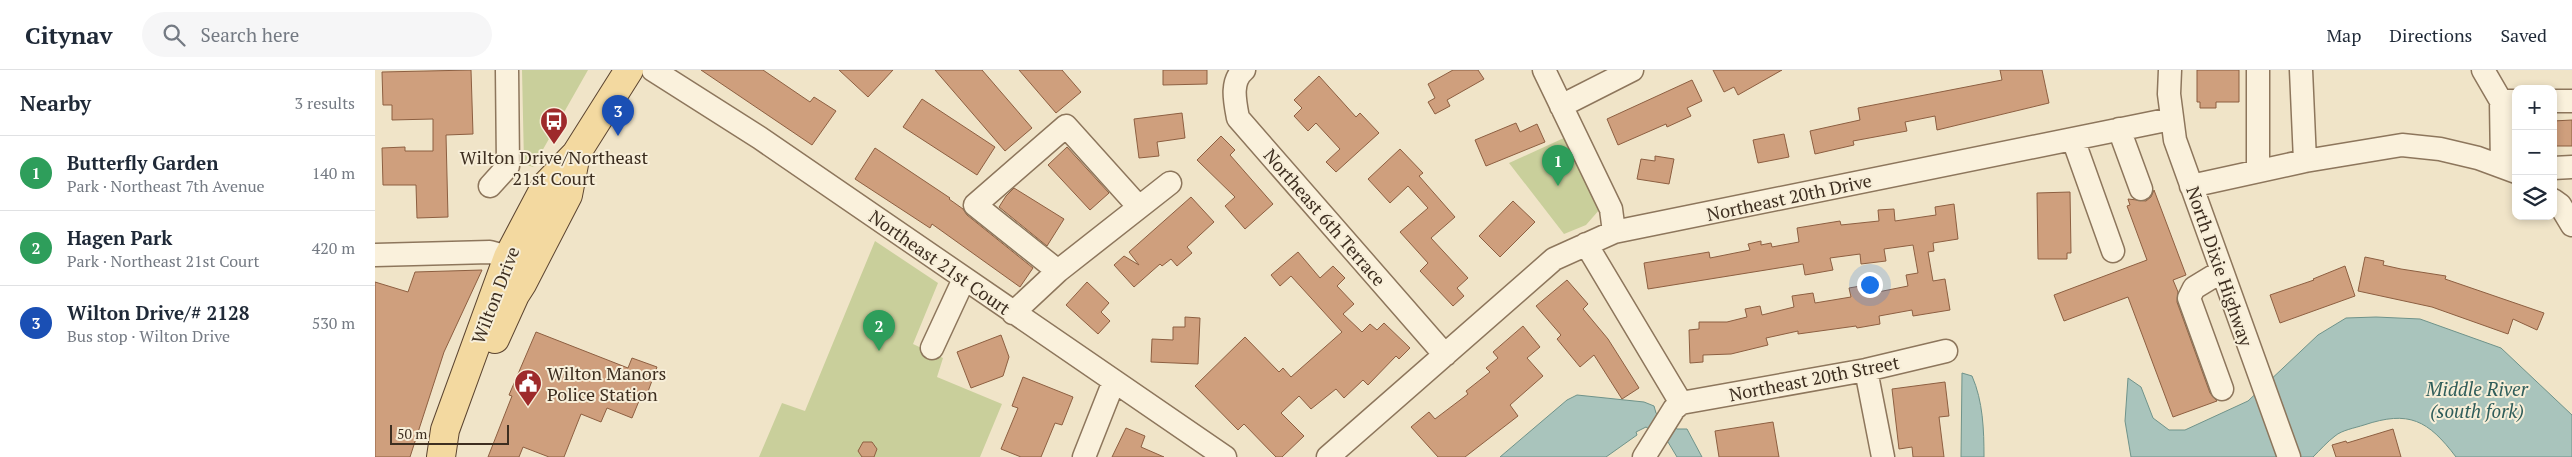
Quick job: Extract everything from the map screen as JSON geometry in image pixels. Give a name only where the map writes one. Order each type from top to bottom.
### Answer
[{"type":"main road","name":"Wilton Drive","points":[[442,454],[445,430],[507,257],[546,185],[576,154],[629,70]]},
{"type":"main road","name":"Wilton Drive","points":[[442,454],[463,428],[499,329],[568,195],[576,154]]},
{"type":"main road","points":[[507,257],[513,270],[515,295]]},
{"type":"street","points":[[491,186],[509,166],[507,70]]},
{"type":"street","name":"Northeast 21st Court","points":[[653,70],[760,138],[1225,457]]},
{"type":"street","name":"Northeast 6th Terrace","points":[[1244,70],[1239,74],[1233,96],[1238,118],[1445,355]]},
{"type":"street","points":[[1544,70],[1611,209],[1614,232]]},
{"type":"street","points":[[1561,106],[1632,70]]},
{"type":"street","name":"North Dixie Highway","points":[[2170,70],[2171,119],[2175,140],[2260,381],[2289,457]]},
{"type":"street","points":[[2258,70],[2258,170]]},
{"type":"street","points":[[2301,70],[2305,161]]},
{"type":"street","points":[[2191,186],[2305,161],[2403,146],[2440,149],[2511,169],[2508,101],[2483,70]]},
{"type":"street","points":[[2557,101],[2572,101]]},
{"type":"street","name":"Northeast 20th Drive","points":[[1445,355],[1554,259],[1614,232],[2171,119]]},
{"type":"street","points":[[1058,271],[975,205],[1067,126],[1138,206]]},
{"type":"street","points":[[2119,130],[2141,189]]},
{"type":"street","points":[[2073,139],[2113,251]]},
{"type":"street","points":[[2557,168],[2572,167]]},
{"type":"street","points":[[1013,313],[1058,271],[1170,182]]},
{"type":"street","points":[[2557,203],[2572,225]]},
{"type":"street","points":[[1586,244],[1681,403],[1673,409],[1644,457]]},
{"type":"street","points":[[375,255],[490,252],[507,257]]},
{"type":"street","points":[[2222,271],[2193,288],[2189,298],[2223,388]]},
{"type":"street","points":[[932,348],[964,279]]},
{"type":"street","name":"Northeast 20th Street","points":[[1681,403],[1866,370],[1946,351]]},
{"type":"street","points":[[1328,457],[1445,355]]},
{"type":"street","points":[[1866,370],[1883,457]]},
{"type":"street","points":[[1084,457],[1114,381]]},
{"type":"green space","points":[[522,70],[588,70],[533,167],[524,164]]},
{"type":"green space","points":[[1566,137],[1600,209],[1586,225],[1564,234],[1509,163]]},
{"type":"green space","points":[[875,241],[938,283],[913,344],[943,358],[937,377],[1002,404],[980,457],[759,457],[782,403],[805,411]]},
{"type":"water","name":"Middle River (south fork)","points":[[2346,318],[2420,319],[2501,348],[2572,415],[2572,457],[2456,457],[2436,434],[2426,427],[2406,419],[2393,418],[2341,432],[2313,457],[2131,457],[2125,421],[2128,378],[2141,387],[2153,418],[2169,430],[2185,430],[2248,401],[2318,335]]},
{"type":"water","points":[[1962,373],[1972,376],[1979,395],[1984,457],[1961,457]]},
{"type":"water","points":[[1577,395],[1644,402],[1654,406],[1656,413],[1677,429],[1687,429],[1702,457],[1677,457],[1668,442],[1646,427],[1636,432],[1637,435],[1606,457],[1500,457],[1567,400]]},
{"type":"building","points":[[471,70],[473,134],[446,135],[448,217],[417,218],[416,185],[383,185],[382,148],[405,147],[405,151],[433,151],[433,119],[392,120],[392,105],[383,105],[382,72]]},
{"type":"building","points":[[701,70],[763,70],[810,102],[814,97],[836,111],[812,145]]},
{"type":"building","points":[[839,70],[893,70],[868,97]]},
{"type":"building","points":[[935,70],[982,70],[1032,128],[1005,151]]},
{"type":"building","points":[[1019,70],[1062,70],[1081,92],[1056,113]]},
{"type":"building","points":[[1163,70],[1207,70],[1207,84],[1163,85]]},
{"type":"building","points":[[1453,70],[1478,70],[1484,79],[1447,100],[1450,106],[1435,114],[1428,102],[1435,98],[1428,84]]},
{"type":"building","points":[[1713,70],[1782,70],[1738,95],[1734,87],[1724,92]]},
{"type":"building","points":[[2000,70],[2042,70],[2049,103],[1937,130],[1935,116],[1905,122],[1907,131],[1853,141],[1854,145],[1815,154],[1810,131],[1860,120],[1858,108],[2002,80]]},
{"type":"building","points":[[2197,70],[2239,70],[2239,102],[2216,102],[2216,108],[2200,108],[2200,102],[2197,102]]},
{"type":"building","points":[[1319,76],[1356,117],[1360,113],[1379,133],[1336,172],[1326,162],[1340,149],[1316,123],[1308,131],[1294,116],[1302,108],[1294,100]]},
{"type":"building","points":[[1692,80],[1702,101],[1687,108],[1691,116],[1667,127],[1666,124],[1618,145],[1607,119]]},
{"type":"building","points":[[922,99],[995,147],[977,175],[903,127]]},
{"type":"building","points":[[1182,113],[1185,138],[1157,142],[1159,156],[1139,158],[1134,119]]},
{"type":"building","points":[[2572,120],[2572,146],[2557,146],[2557,121]]},
{"type":"building","points":[[1516,123],[1520,132],[1537,124],[1545,142],[1486,166],[1475,140]]},
{"type":"building","points":[[1784,134],[1789,157],[1758,163],[1753,140]]},
{"type":"building","points":[[1221,136],[1235,150],[1230,155],[1273,204],[1245,229],[1225,206],[1235,197],[1197,160]]},
{"type":"building","points":[[1067,147],[1109,193],[1090,210],[1048,165]]},
{"type":"building","points":[[875,148],[950,198],[967,215],[1033,268],[1020,287],[932,224],[930,228],[855,179]]},
{"type":"building","points":[[1400,149],[1423,173],[1419,176],[1455,217],[1431,238],[1468,278],[1457,288],[1464,296],[1453,306],[1420,271],[1428,263],[1400,232],[1428,208],[1408,186],[1390,203],[1368,179]]},
{"type":"building","points":[[1655,156],[1674,159],[1669,184],[1637,179],[1641,159],[1655,161]]},
{"type":"building","points":[[1014,188],[1064,219],[1047,246],[999,207]]},
{"type":"building","points":[[2154,190],[2186,275],[2173,280],[2178,292],[2177,302],[2210,393],[2217,401],[2173,417],[2128,297],[2064,321],[2054,295],[2147,260],[2127,206],[2130,205],[2128,199],[2146,201],[2151,197]]},
{"type":"building","points":[[2070,192],[2071,253],[2067,253],[2067,259],[2038,259],[2037,193]]},
{"type":"building","points":[[1191,197],[1214,222],[1187,247],[1192,253],[1177,266],[1171,259],[1162,266],[1160,264],[1134,287],[1114,265],[1124,256],[1139,265],[1129,252]]},
{"type":"building","points":[[1513,201],[1535,222],[1500,257],[1479,236]]},
{"type":"building","points":[[1954,204],[1958,239],[1933,243],[1934,251],[1928,252],[1933,281],[1945,279],[1950,310],[1913,316],[1912,310],[1879,316],[1880,324],[1798,334],[1798,331],[1766,338],[1768,345],[1731,354],[1703,355],[1703,362],[1690,363],[1689,330],[1699,329],[1699,322],[1727,322],[1747,317],[1745,309],[1760,306],[1762,315],[1794,307],[1792,296],[1813,293],[1815,303],[1851,297],[1849,288],[1872,284],[1873,293],[1908,286],[1906,275],[1918,273],[1913,245],[1884,249],[1886,261],[1861,264],[1860,254],[1830,258],[1833,270],[1805,275],[1803,264],[1648,289],[1644,263],[1709,252],[1710,258],[1750,250],[1748,244],[1761,241],[1761,245],[1771,243],[1772,247],[1799,242],[1797,228],[1840,221],[1841,225],[1879,221],[1878,210],[1894,209],[1895,221],[1936,215],[1935,207]]},
{"type":"building","points":[[1298,252],[1320,278],[1333,266],[1345,278],[1337,286],[1354,304],[1343,314],[1362,332],[1370,324],[1377,330],[1384,323],[1410,348],[1399,359],[1396,356],[1368,385],[1363,380],[1344,398],[1336,389],[1311,409],[1299,396],[1281,413],[1304,436],[1282,457],[1276,457],[1244,424],[1238,430],[1195,386],[1245,337],[1279,372],[1283,368],[1291,377],[1342,332],[1291,276],[1280,286],[1271,275]]},
{"type":"building","points":[[2365,257],[2384,261],[2383,265],[2446,276],[2445,279],[2544,313],[2537,330],[2513,319],[2508,334],[2432,307],[2358,291]]},
{"type":"building","points":[[2345,266],[2355,296],[2280,323],[2270,295],[2314,280]]},
{"type":"building","points":[[482,270],[444,352],[410,457],[375,457],[375,282],[408,292],[415,272]]},
{"type":"building","points":[[1567,280],[1588,304],[1583,309],[1608,339],[1639,388],[1622,399],[1594,355],[1580,367],[1557,339],[1561,335],[1536,306]]},
{"type":"building","points":[[1087,282],[1109,303],[1101,312],[1110,321],[1098,334],[1066,305]]},
{"type":"building","points":[[1185,317],[1200,318],[1198,364],[1151,362],[1152,339],[1173,340],[1173,327],[1185,327]]},
{"type":"building","points":[[1523,326],[1540,347],[1527,358],[1543,376],[1510,405],[1518,416],[1465,457],[1438,457],[1411,427],[1429,412],[1435,419],[1468,394],[1466,391],[1490,372],[1486,368],[1498,358],[1493,352]]},
{"type":"building","points":[[536,332],[628,368],[632,358],[657,367],[646,397],[641,396],[632,418],[607,408],[601,422],[581,414],[564,457],[549,457],[523,447],[519,457],[488,457],[512,396],[509,395]]},
{"type":"building","points":[[1001,335],[1009,357],[1003,376],[971,388],[957,352]]},
{"type":"building","points":[[1023,377],[1073,397],[1062,425],[1055,423],[1041,457],[1021,457],[1001,449],[1018,408],[1012,406]]},
{"type":"building","points":[[1945,382],[1949,416],[1939,417],[1944,457],[1913,457],[1912,447],[1899,449],[1892,389]]},
{"type":"building","points":[[1773,422],[1779,457],[1719,457],[1715,431]]},
{"type":"building","points":[[1126,428],[1145,436],[1141,447],[1164,457],[1112,457]]},
{"type":"building","points":[[2393,429],[2401,457],[2336,457],[2332,445],[2346,441],[2347,443]]},
{"type":"building","points":[[863,442],[872,442],[877,449],[874,457],[862,457],[858,451]]},
{"type":"place","name":"Wilton Drive/# 2128","points":[[618,136]]},
{"type":"place","name":"Wilton Drive/Northeast 21st Court","points":[[554,145]]},
{"type":"place","name":"Butterfly Garden","points":[[1558,186]]},
{"type":"place","name":"Hagen Park","points":[[879,351]]},
{"type":"place","name":"Wilton Manors Police Station","points":[[528,407]]}]
